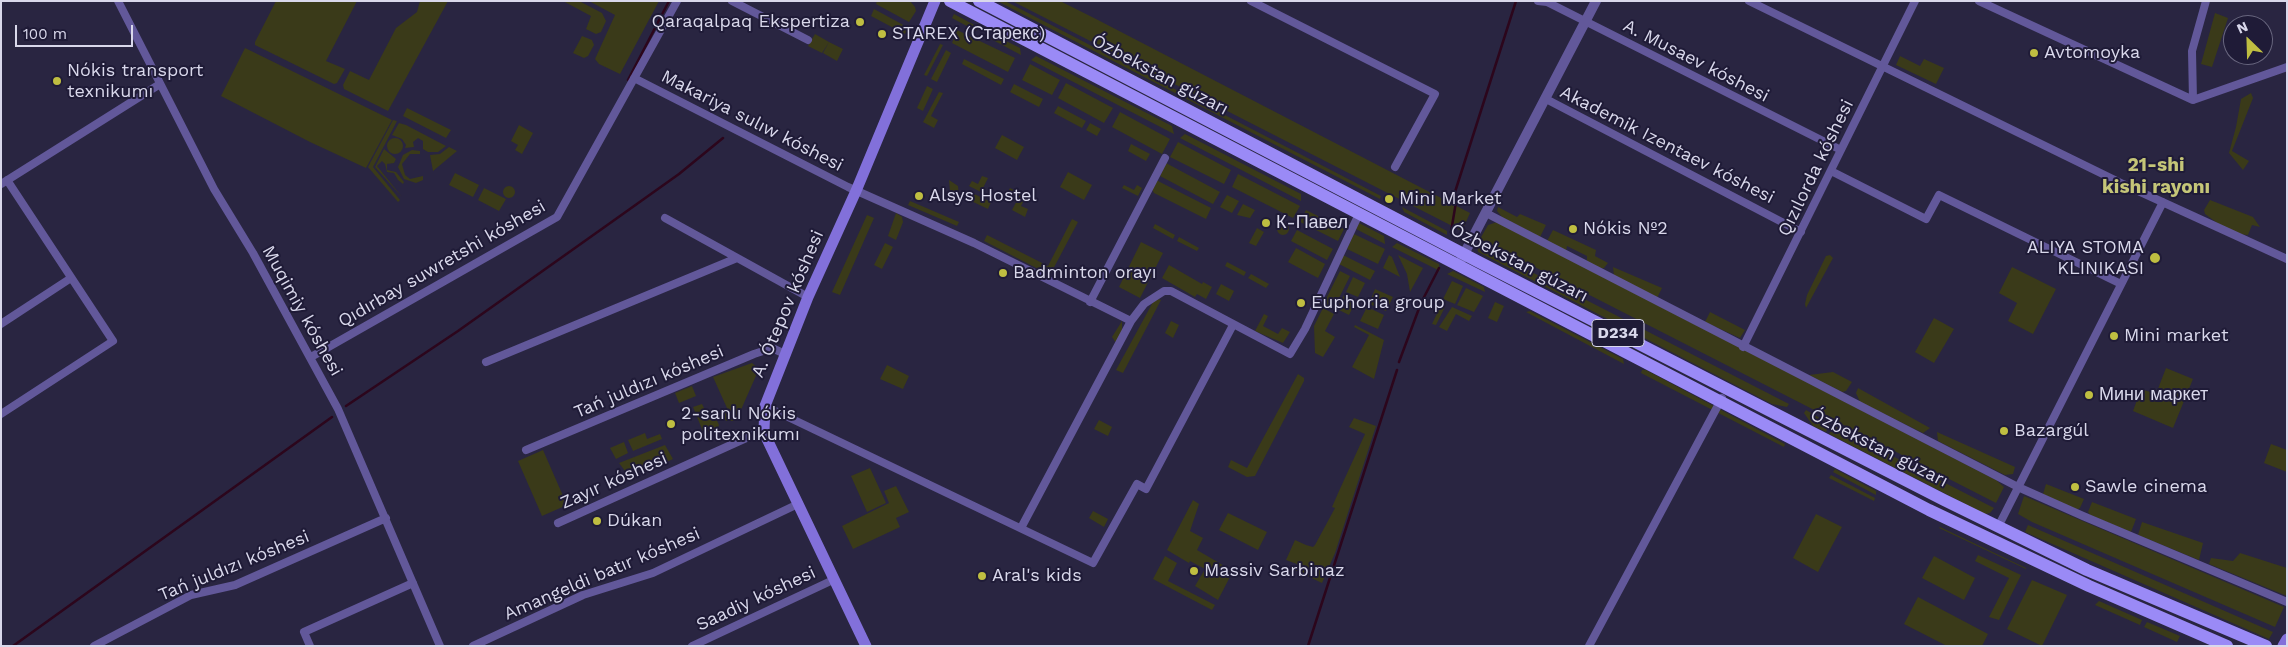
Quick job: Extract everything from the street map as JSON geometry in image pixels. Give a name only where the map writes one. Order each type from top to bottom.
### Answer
[{"type":"main road","name":"A. Ótepov kóshesi","points":[[866,646],[833,580],[764,430],[765,406],[808,298],[856,191],[935,1]]},
{"type":"main road","name":"Ózbekstan gúzarı","points":[[950,1],[1359,214],[1462,260],[2095,573],[2266,646]]},
{"type":"main road","name":"Ózbekstan gúzarı","points":[[979,1],[1462,260],[1720,402],[1977,533],[2089,586],[2227,646]]},
{"type":"main road","points":[[2283,646],[2287,639]]},
{"type":"street","name":"Muqimiy kóshesi","points":[[118,1],[214,189],[311,357],[354,442],[440,646]]},
{"type":"street","name":"Qıdırbay suwretshi kóshesi","points":[[311,357],[557,217],[677,1]]},
{"type":"street","points":[[732,1],[808,40]]},
{"type":"street","points":[[1251,1],[1435,94],[1395,167]]},
{"type":"street","name":"A. Musaev kóshesi","points":[[1538,1],[1547,2],[1841,150]]},
{"type":"street","points":[[1462,260],[1596,1]]},
{"type":"street","points":[[1748,1],[2162,202],[2287,259]]},
{"type":"street","name":"Qızılorda kóshesi","points":[[1743,347],[1915,1]]},
{"type":"street","points":[[1979,1],[2193,100],[2287,67]]},
{"type":"street","points":[[2193,100],[2192,51],[2206,1]]},
{"type":"street","name":"Makariya sulıw kóshesi","points":[[634,78],[856,191],[965,238],[1131,321]]},
{"type":"street","points":[[1,414],[113,341],[4,182],[160,84]]},
{"type":"street","name":"Akademik Izentaev kóshesi","points":[[1546,99],[1801,232]]},
{"type":"street","points":[[1090,302],[1165,158]]},
{"type":"street","points":[[1831,171],[1926,219],[1939,194],[2121,284]]},
{"type":"street","points":[[1998,526],[2162,202]]},
{"type":"street","name":"Ózbekstan gúzarı","points":[[1486,213],[2018,487],[2287,602]]},
{"type":"street","points":[[1021,528],[1131,321],[1144,304],[1164,292],[1171,291],[1290,354],[1305,329],[1359,214]]},
{"type":"street","points":[[666,218],[808,298]]},
{"type":"street","points":[[486,362],[737,258]]},
{"type":"street","points":[[1,324],[71,278]]},
{"type":"street","points":[[765,406],[1093,563],[1137,484],[1146,489],[1233,325]]},
{"type":"street","name":"Tań juldızı kóshesi","points":[[526,450],[754,354],[772,348],[785,354]]},
{"type":"street","points":[[1588,646],[1726,390]]},
{"type":"street","name":"Zayır kóshesi","points":[[558,523],[764,430]]},
{"type":"street","name":"Amangeldi batır kóshesi","points":[[472,646],[583,595],[653,573],[798,504]]},
{"type":"street","name":"Tań juldızı kóshesi","points":[[94,646],[192,595],[235,585],[386,518]]},
{"type":"street","name":"Saadiy kóshesi","points":[[692,646],[833,580]]},
{"type":"street","points":[[310,646],[304,632],[413,582]]},
{"type":"shaded area","points":[[276,1],[357,1],[326,61],[345,69],[337,83],[334,84],[255,45]]},
{"type":"shaded area","points":[[420,1],[448,1],[388,111],[344,89],[343,85],[350,71],[369,80],[396,28],[417,12]]},
{"type":"shaded area","points":[[563,1],[579,1],[602,13],[606,21],[601,32],[596,34],[586,29],[591,16]]},
{"type":"shaded area","points":[[589,1],[659,1],[620,74],[599,64],[595,59],[615,15]]},
{"type":"shaded area","points":[[877,1],[910,1],[916,11],[909,22],[876,4]]},
{"type":"shaded area","points":[[997,1],[1005,1],[1381,196],[1380,199]]},
{"type":"shaded area","points":[[1012,1],[1060,1],[1096,19],[1470,213],[1462,231]]},
{"type":"shaded area","points":[[874,9],[909,28],[905,34],[871,16]]},
{"type":"shaded area","points":[[2215,13],[2223,16],[2223,33],[2212,67],[2201,64]]},
{"type":"shaded area","points":[[954,14],[978,27],[976,31],[952,18]]},
{"type":"shaded area","points":[[957,30],[1015,58],[1008,72],[952,43]]},
{"type":"shaded area","points":[[815,34],[829,42],[822,53],[808,46]]},
{"type":"shaded area","points":[[994,35],[1020,48],[1021,55],[991,39]]},
{"type":"shaded area","points":[[582,36],[592,40],[594,45],[588,56],[584,58],[573,53]]},
{"type":"shaded area","points":[[829,42],[843,49],[837,61],[823,53]]},
{"type":"shaded area","points":[[940,44],[943,45],[927,76],[924,75]]},
{"type":"shaded area","points":[[245,48],[392,120],[366,168],[310,142],[221,96]]},
{"type":"shaded area","points":[[946,50],[951,53],[937,82],[931,79]]},
{"type":"shaded area","points":[[1036,56],[1172,126],[1174,134],[1031,60]]},
{"type":"shaded area","points":[[1900,56],[1920,66],[1924,59],[1944,68],[1936,84],[1896,65]]},
{"type":"shaded area","points":[[964,59],[1004,79],[1001,85],[962,64]]},
{"type":"shaded area","points":[[1030,64],[1060,80],[1052,95],[1022,80]]},
{"type":"shaded area","points":[[1066,83],[1113,108],[1104,123],[1058,98]]},
{"type":"shaded area","points":[[1014,84],[1043,99],[1039,107],[1010,92]]},
{"type":"shaded area","points":[[927,86],[933,89],[923,111],[917,108]]},
{"type":"shaded area","points":[[939,92],[943,93],[931,116],[938,120],[934,128],[923,122]]},
{"type":"shaded area","points":[[2251,93],[2253,98],[2232,151],[2249,161],[2243,170],[2229,153],[2241,99]]},
{"type":"shaded area","points":[[1058,106],[1086,121],[1082,128],[1054,113]]},
{"type":"shaded area","points":[[407,108],[451,130],[446,138],[403,116]]},
{"type":"shaded area","points":[[1120,112],[1170,139],[1162,154],[1112,127]]},
{"type":"shaded area","points":[[393,120],[397,121],[373,167],[400,200],[398,202],[368,167]]},
{"type":"shaded area","points":[[399,123],[446,146],[438,152],[428,152],[423,149],[423,141],[418,138],[413,142],[414,147],[405,148],[406,145],[402,139],[392,135]]},
{"type":"shaded area","points":[[1090,123],[1101,129],[1097,136],[1086,130]]},
{"type":"shaded area","points":[[519,125],[533,133],[522,154],[515,150],[518,145],[511,141]]},
{"type":"shaded area","points":[[1185,134],[1301,194],[1301,201],[1180,138]]},
{"type":"shaded area","points":[[1002,135],[1024,147],[1017,160],[995,148]]},
{"type":"shaded area","points":[[395,138],[401,140],[403,146],[401,152],[395,154],[389,152],[387,146],[389,140]]},
{"type":"shaded area","points":[[1178,142],[1231,170],[1224,184],[1170,157]]},
{"type":"shaded area","points":[[1131,144],[1150,154],[1146,161],[1128,151]]},
{"type":"shaded area","points":[[449,147],[457,151],[433,171],[430,155],[440,154]]},
{"type":"shaded area","points":[[384,149],[396,159],[394,163],[387,164],[387,170],[396,172],[404,182],[403,184],[394,173],[387,172],[382,161],[377,166],[402,197],[375,167]]},
{"type":"shaded area","points":[[412,150],[420,151],[420,154],[410,154],[402,164],[405,175],[410,179],[423,176],[423,180],[416,183],[404,179],[398,167],[403,155]]},
{"type":"shaded area","points":[[1166,163],[1220,192],[1213,204],[1160,176]]},
{"type":"shaded area","points":[[1068,172],[1092,185],[1084,200],[1060,187]]},
{"type":"shaded area","points":[[455,173],[479,185],[473,197],[449,185]]},
{"type":"shaded area","points":[[1238,174],[1300,206],[1293,218],[1232,187]]},
{"type":"shaded area","points":[[982,176],[988,178],[981,192],[969,186],[972,181],[978,184]]},
{"type":"shaded area","points":[[949,180],[958,186],[959,196],[950,191]]},
{"type":"shaded area","points":[[1156,180],[1211,208],[1206,219],[1154,193],[1152,189]]},
{"type":"shaded area","points":[[1124,185],[1134,190],[1137,185],[1142,188],[1138,196],[1122,188]]},
{"type":"shaded area","points":[[509,186],[515,192],[509,198],[503,192]]},
{"type":"shaded area","points":[[484,188],[506,199],[499,211],[478,200]]},
{"type":"shaded area","points":[[1010,188],[1016,191],[1010,203],[1004,200]]},
{"type":"shaded area","points":[[970,192],[991,202],[988,209],[967,199]]},
{"type":"shaded area","points":[[1021,193],[1026,196],[1021,206],[1028,209],[1025,217],[1012,210]]},
{"type":"shaded area","points":[[1227,195],[1239,201],[1232,213],[1220,207]]},
{"type":"shaded area","points":[[2210,200],[2253,217],[2260,227],[2252,225],[2248,235],[2237,234],[2220,225],[2205,214],[2204,210]]},
{"type":"shaded area","points":[[910,201],[959,222],[957,226],[908,205]]},
{"type":"shaded area","points":[[1243,204],[1255,210],[1250,218],[1237,215]]},
{"type":"shaded area","points":[[1402,207],[1447,231],[1447,235],[1404,212]]},
{"type":"shaded area","points":[[1498,207],[1517,217],[1520,214],[1546,225],[1540,237],[1502,217],[1497,211]]},
{"type":"shaded area","points":[[1306,210],[1344,229],[1338,241],[1300,222]]},
{"type":"shaded area","points":[[896,213],[902,217],[903,222],[896,240],[888,236]]},
{"type":"shaded area","points":[[867,215],[874,218],[840,295],[832,292]]},
{"type":"shaded area","points":[[1072,219],[1078,222],[1050,275],[984,241],[987,235],[1048,266]]},
{"type":"shaded area","points":[[1497,222],[1996,480],[2004,487],[1996,503],[1480,239],[1488,225]]},
{"type":"shaded area","points":[[1283,223],[1289,229],[1283,235],[1277,229]]},
{"type":"shaded area","points":[[1359,223],[1384,236],[1385,244],[1356,229]]},
{"type":"shaded area","points":[[1155,224],[1175,235],[1173,239],[1153,228]]},
{"type":"shaded area","points":[[1257,228],[1264,232],[1256,246],[1249,243]]},
{"type":"shaded area","points":[[1297,230],[1333,249],[1327,260],[1291,241]]},
{"type":"shaded area","points":[[1553,230],[1596,250],[1595,256],[1608,263],[1604,268],[1600,269],[1587,262],[1587,256],[1567,246],[1566,252],[1547,241]]},
{"type":"shaded area","points":[[1354,234],[1385,249],[1378,264],[1347,249]]},
{"type":"shaded area","points":[[1179,237],[1199,248],[1197,251],[1177,241]]},
{"type":"shaded area","points":[[1141,242],[1163,253],[1140,298],[1119,287]]},
{"type":"shaded area","points":[[885,243],[893,247],[882,269],[874,265]]},
{"type":"shaded area","points":[[1397,243],[1439,264],[1440,271],[1392,247]]},
{"type":"shaded area","points":[[1477,244],[1789,404],[1787,407],[1772,404],[1478,252]]},
{"type":"shaded area","points":[[1296,248],[1325,264],[1318,278],[1288,262]]},
{"type":"shaded area","points":[[1343,255],[1375,271],[1370,280],[1339,264]]},
{"type":"shaded area","points":[[1389,255],[1392,257],[1400,277],[1383,268]]},
{"type":"shaded area","points":[[1398,255],[1423,268],[1410,292],[1407,274]]},
{"type":"shaded area","points":[[1830,255],[1833,258],[1806,308],[1807,295],[1826,256]]},
{"type":"shaded area","points":[[1227,262],[1246,272],[1244,276],[1225,266]]},
{"type":"shaded area","points":[[1169,265],[1202,284],[1203,282],[1212,287],[1206,299],[1197,294],[1195,297],[1162,278]]},
{"type":"shaded area","points":[[1613,267],[1662,288],[1657,298],[1614,276]]},
{"type":"shaded area","points":[[2012,267],[2056,289],[2033,334],[2008,321],[2017,303],[1999,293]]},
{"type":"shaded area","points":[[1340,271],[1350,276],[1334,308],[1324,303]]},
{"type":"shaded area","points":[[1453,271],[1484,287],[1485,292],[1447,274]]},
{"type":"shaded area","points":[[1251,274],[1269,284],[1266,288],[1248,278]]},
{"type":"shaded area","points":[[1353,277],[1365,283],[1358,297],[1346,292]]},
{"type":"shaded area","points":[[1452,281],[1463,286],[1455,304],[1443,299]]},
{"type":"shaded area","points":[[1221,284],[1234,291],[1229,301],[1216,294]]},
{"type":"shaded area","points":[[1466,288],[1483,296],[1474,312],[1457,305]]},
{"type":"shaded area","points":[[1375,289],[1393,297],[1386,311],[1369,304]]},
{"type":"shaded area","points":[[1344,295],[1356,301],[1349,315],[1337,309]]},
{"type":"shaded area","points":[[1158,299],[1161,300],[1123,373],[1116,370],[1153,302]]},
{"type":"shaded area","points":[[1495,302],[1504,306],[1497,322],[1488,318]]},
{"type":"shaded area","points":[[1442,303],[1445,307],[1436,325],[1432,324]]},
{"type":"shaded area","points":[[1367,307],[1384,315],[1378,329],[1360,321]]},
{"type":"shaded area","points":[[1452,307],[1472,316],[1469,321],[1456,314],[1447,331],[1439,327]]},
{"type":"shaded area","points":[[1323,308],[1334,314],[1325,331],[1335,337],[1323,357],[1315,353],[1314,326]]},
{"type":"shaded area","points":[[1530,311],[1623,359],[1624,364],[1526,312]]},
{"type":"shaded area","points":[[1710,312],[1745,330],[1740,338],[1705,322]]},
{"type":"shaded area","points":[[1264,314],[1268,316],[1263,326],[1278,334],[1282,328],[1290,332],[1283,343],[1255,331]]},
{"type":"shaded area","points":[[1934,318],[1954,329],[1934,363],[1915,352]]},
{"type":"shaded area","points":[[1122,321],[1122,331],[1116,343],[1112,337]]},
{"type":"shaded area","points":[[1171,321],[1179,325],[1173,338],[1165,333]]},
{"type":"shaded area","points":[[1355,325],[1384,340],[1374,379],[1352,367],[1369,335],[1354,327]]},
{"type":"shaded area","points":[[752,363],[759,369],[736,421],[726,421],[721,411],[727,408],[713,377]]},
{"type":"shaded area","points":[[887,365],[909,376],[903,389],[880,379]]},
{"type":"shaded area","points":[[2166,368],[2193,379],[2173,428],[2133,411],[2141,389],[2156,394]]},
{"type":"shaded area","points":[[1642,370],[1646,370],[1785,444],[1784,447],[1641,373]]},
{"type":"shaded area","points":[[1833,372],[1852,382],[1846,391],[1842,392],[1809,375]]},
{"type":"shaded area","points":[[1298,374],[1304,378],[1304,381],[1255,476],[1247,477],[1228,467],[1231,460],[1247,468]]},
{"type":"shaded area","points":[[692,386],[696,396],[679,403],[675,393]]},
{"type":"shaded area","points":[[1858,388],[1930,428],[1923,433],[1860,402],[1856,393]]},
{"type":"shaded area","points":[[702,404],[708,416],[714,414],[719,425],[717,429],[704,434],[693,407]]},
{"type":"shaded area","points":[[1806,410],[1830,424],[1826,432],[1813,426],[1804,413]]},
{"type":"shaded area","points":[[1354,418],[1376,426],[1335,553],[1322,583],[1295,570],[1297,564],[1286,560],[1295,540],[1313,547],[1315,545],[1335,508],[1332,507],[1365,434],[1349,427]]},
{"type":"shaded area","points":[[1099,420],[1112,427],[1108,436],[1094,429]]},
{"type":"shaded area","points":[[1834,426],[1994,508],[1990,513],[1985,514],[1829,434]]},
{"type":"shaded area","points":[[1937,432],[2015,467],[2013,474],[2005,475],[1938,441]]},
{"type":"shaded area","points":[[645,433],[647,439],[660,434],[662,439],[633,451],[628,440]]},
{"type":"shaded area","points":[[624,442],[628,453],[616,459],[610,448]]},
{"type":"shaded area","points":[[2271,444],[2287,450],[2287,472],[2264,463]]},
{"type":"shaded area","points":[[665,445],[673,459],[642,474],[637,466],[625,471],[619,463]]},
{"type":"shaded area","points":[[543,450],[567,505],[542,516],[518,461]]},
{"type":"shaded area","points":[[870,468],[886,503],[867,512],[851,476]]},
{"type":"shaded area","points":[[1835,469],[1876,491],[1876,495],[1833,472]]},
{"type":"shaded area","points":[[1831,475],[1875,498],[1874,501],[1829,478]]},
{"type":"shaded area","points":[[2046,484],[2084,499],[2080,508],[2076,510],[2043,494]]},
{"type":"shaded area","points":[[896,486],[909,512],[896,518],[900,527],[853,549],[842,526],[889,503],[884,491]]},
{"type":"shaded area","points":[[2024,496],[2284,607],[2275,627],[2032,522],[2018,514]]},
{"type":"shaded area","points":[[1193,500],[1199,504],[1190,531],[1203,538],[1197,550],[1233,571],[1218,600],[1195,586],[1205,569],[1190,561],[1189,563],[1167,550]]},
{"type":"shaded area","points":[[2092,502],[2136,519],[2131,532],[2090,515],[2088,512]]},
{"type":"shaded area","points":[[1093,511],[1108,519],[1104,527],[1089,518]]},
{"type":"shaded area","points":[[1228,513],[1267,532],[1258,550],[1219,530]]},
{"type":"shaded area","points":[[1816,514],[1842,527],[1818,572],[1793,558]]},
{"type":"shaded area","points":[[2142,522],[2203,543],[2199,560],[2138,535]]},
{"type":"shaded area","points":[[2028,525],[2273,632],[2269,639],[2025,532]]},
{"type":"shaded area","points":[[1939,528],[2026,568],[2026,569]]},
{"type":"shaded area","points":[[2240,553],[2287,568],[2287,596],[2209,564],[2211,558],[2233,561]]},
{"type":"shaded area","points":[[1978,555],[2021,575],[1999,620],[1989,617],[2009,578],[1975,561]]},
{"type":"shaded area","points":[[1165,556],[1177,563],[1168,581],[1215,605],[1212,610],[1153,579]]},
{"type":"shaded area","points":[[1934,556],[1975,578],[1964,600],[1922,578]]},
{"type":"shaded area","points":[[2032,580],[2067,595],[2042,646],[2007,629]]},
{"type":"shaded area","points":[[1918,597],[1988,634],[1982,646],[1947,646],[1904,624]]},
{"type":"shaded area","points":[[2099,601],[2142,620],[2140,625],[2095,605]]},
{"type":"shaded area","points":[[2147,622],[2180,636],[2177,642],[2144,627]]},
{"type":"waterway","points":[[628,80],[669,1]]},
{"type":"waterway","points":[[1455,192],[1516,1]]},
{"type":"waterway","points":[[346,406],[458,331],[613,221],[679,174],[723,138]]},
{"type":"waterway","points":[[1451,232],[1456,202]]},
{"type":"waterway","points":[[1399,362],[1421,303],[1439,268]]},
{"type":"waterway","points":[[1308,646],[1397,370]]},
{"type":"waterway","points":[[13,646],[332,417]]},
{"type":"place","name":"Qaraqalpaq Ekspertiza","points":[[860,22]]},
{"type":"place","name":"STAREX (Старекс)","points":[[882,34]]},
{"type":"place","name":"Avtomoyka","points":[[2034,53]]},
{"type":"place","name":"Nókis transport texnikumı","points":[[57,81]]},
{"type":"place","name":"Alsys Hostel","points":[[919,196]]},
{"type":"place","name":"Mini Market","points":[[1389,199]]},
{"type":"place","name":"К-Павел","points":[[1266,223]]},
{"type":"place","name":"Nókis №2","points":[[1573,229]]},
{"type":"place","name":"ALIYA STOMA KLINIKASI","points":[[2155,258]]},
{"type":"place","name":"Badminton orayı","points":[[1003,273]]},
{"type":"place","name":"Euphoria group","points":[[1301,303]]},
{"type":"place","name":"Mini market","points":[[2114,336]]},
{"type":"place","name":"Мини маркет","points":[[2089,395]]},
{"type":"place","name":"2-sanlı Nókis politexnikumı","points":[[671,424]]},
{"type":"place","name":"Bazargúl","points":[[2004,431]]},
{"type":"place","name":"Sawle cinema","points":[[2075,487]]},
{"type":"place","name":"Dúkan","points":[[597,521]]},
{"type":"place","name":"Massiv Sarbinaz","points":[[1194,571]]},
{"type":"place","name":"Aral's kids","points":[[982,576]]},
{"type":"district","name":"21-shi kishi rayonı","points":[[2156,176]]}]
